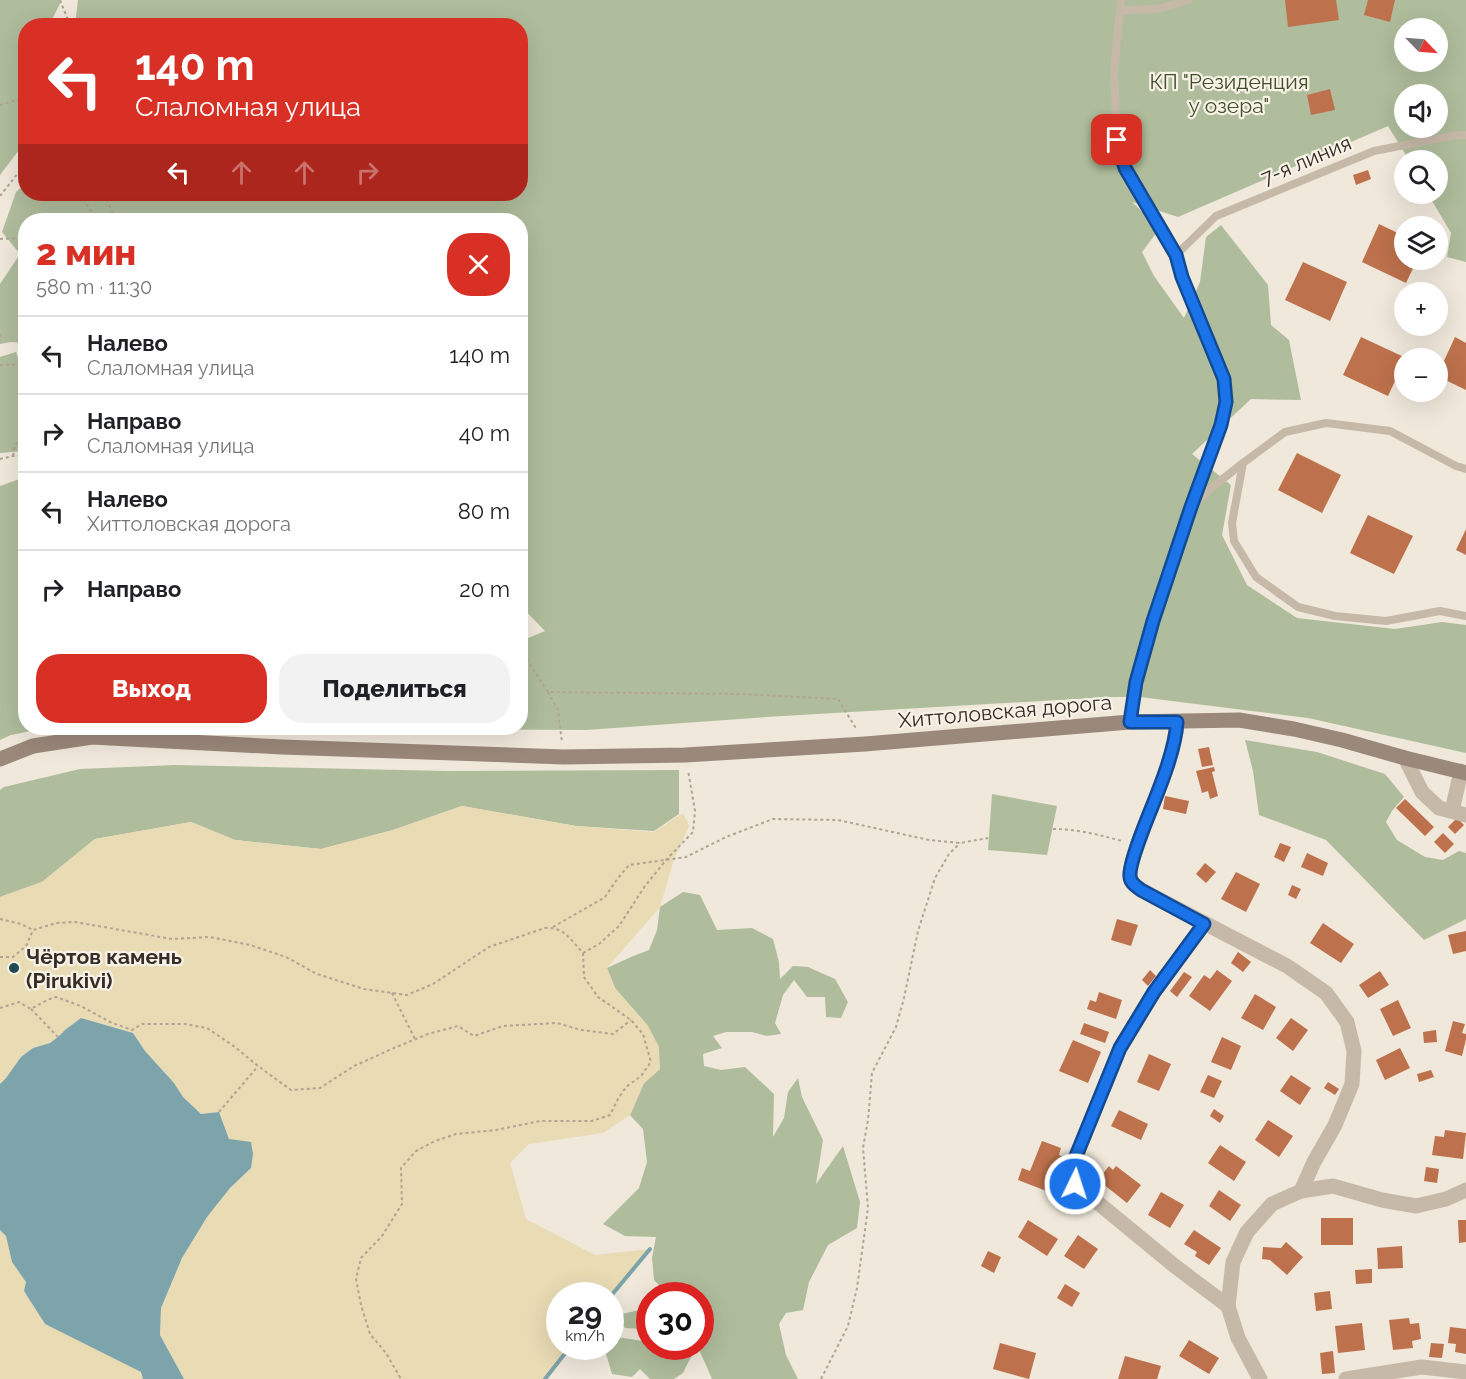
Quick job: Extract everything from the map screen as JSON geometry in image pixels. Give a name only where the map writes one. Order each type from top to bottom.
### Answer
[{"type":"street","name":"Хиттоловская дорога","points":[[0,759],[33,746],[92,737],[282,747],[564,757],[685,755],[865,744],[1130,722],[1239,720],[1342,740],[1463,772]]},
{"type":"street","points":[[1177,722],[1176,736],[1137,845],[1130,875],[1132,883],[1204,924],[1287,966],[1326,993],[1347,1022],[1354,1051],[1352,1084],[1335,1125],[1301,1191]]},
{"type":"street","points":[[1406,758],[1422,792],[1439,808],[1459,813],[1463,772]]},
{"type":"street","points":[[1204,924],[1154,992],[1120,1048],[1074,1161],[1075,1184],[1176,1267],[1228,1306]]},
{"type":"street","points":[[1260,1379],[1238,1338],[1228,1306],[1233,1262],[1247,1232],[1272,1204],[1301,1191],[1333,1186],[1383,1200],[1416,1206],[1446,1199],[1466,1190]]},
{"type":"street","points":[[1346,1379],[1422,1368],[1466,1372]]},
{"type":"lane","points":[[1120,0],[1114,71],[1117,140],[1125,168],[1176,255],[1182,277],[1224,379],[1226,402],[1221,425],[1153,621],[1136,682],[1130,722]]},
{"type":"lane","points":[[1120,11],[1162,8],[1188,0]]},
{"type":"lane","name":"7-я линия","points":[[1176,255],[1216,216],[1374,151],[1451,135],[1466,135]]},
{"type":"lane","points":[[1191,507],[1210,489],[1285,432],[1326,423],[1390,431],[1466,469]]},
{"type":"lane","points":[[1243,463],[1232,523],[1234,541],[1256,577],[1298,607],[1335,616],[1386,621],[1440,610],[1466,616]]},
{"type":"path","points":[[60,0],[67,18]]},
{"type":"path","points":[[0,105],[18,99]]},
{"type":"path","points":[[0,196],[18,173]]},
{"type":"path","points":[[0,239],[18,238]]},
{"type":"path","points":[[0,334],[0,339]]},
{"type":"path","points":[[0,365],[18,364]]},
{"type":"path","points":[[13,456],[15,445],[18,442]]},
{"type":"path","points":[[0,459],[18,456]]},
{"type":"path","points":[[528,662],[558,710],[564,757]]},
{"type":"path","points":[[548,693],[741,694],[838,699],[865,744]]},
{"type":"path","points":[[583,953],[599,944],[619,926],[645,886],[693,832],[695,811],[685,755]]},
{"type":"path","points":[[554,927],[605,897],[629,865],[686,857],[726,837],[773,819],[838,820],[929,840],[960,843],[988,838]]},
{"type":"path","points":[[1053,829],[1096,834],[1137,845]]},
{"type":"path","points":[[821,1379],[848,1326],[857,1288],[868,1208],[863,1148],[872,1073],[896,1027],[918,931],[935,878],[949,854],[960,843]]},
{"type":"path","points":[[0,919],[21,924],[33,930],[56,923],[75,922],[172,939],[210,937],[250,945],[286,957],[317,974],[364,989],[407,995],[433,984],[489,947],[545,928],[554,927],[561,930],[583,953],[584,977],[598,998],[631,1020],[643,1034],[651,1062],[641,1076],[626,1087],[610,1115],[592,1121],[540,1121],[496,1130],[456,1134],[416,1151],[401,1168],[402,1203],[382,1236],[362,1258],[356,1279],[370,1334],[386,1353],[400,1379]]},
{"type":"path","points":[[0,957],[13,957],[26,946],[33,930]]},
{"type":"path","points":[[392,993],[415,1039]]},
{"type":"path","points":[[31,1009],[56,997],[132,1030],[142,1024],[185,1024],[207,1028],[291,1090],[320,1088],[354,1066],[428,1034],[458,1026],[474,1036],[503,1026],[557,1023],[581,1030],[613,1034],[631,1020]]},
{"type":"path","points":[[0,1008],[19,1002],[31,1009],[58,1037]]},
{"type":"path","points":[[219,1112],[258,1066]]},
{"type":"green space","points":[[0,0],[61,0],[53,18],[18,18],[18,151],[0,175]]},
{"type":"green space","name":"КП \"Резиденция у озера\"","points":[[78,0],[1466,0],[1466,262],[1448,257],[1451,233],[1448,228],[1448,216],[1441,216],[1434,204],[1448,204],[1448,150],[1403,150],[1395,138],[1448,138],[1448,84],[1394,84],[1394,136],[1388,126],[1178,217],[1132,202],[1160,228],[1142,252],[1154,276],[1184,318],[1200,282],[1206,237],[1221,225],[1268,285],[1271,325],[1289,340],[1301,400],[1251,399],[1192,454],[1231,485],[1222,535],[1247,585],[1297,618],[1395,629],[1442,622],[1466,625],[1466,753],[1308,718],[1140,697],[766,717],[586,730],[528,730],[528,638],[545,631],[528,613],[528,213],[18,213],[18,252],[2,232],[18,190],[18,201],[528,201],[528,18],[76,18]]},
{"type":"green space","points":[[18,257],[18,342],[0,344],[0,284]]},
{"type":"green space","points":[[16,352],[18,358],[18,452],[0,453],[0,357]]},
{"type":"green space","points":[[18,480],[18,734],[0,740],[0,486]]},
{"type":"green space","points":[[1245,740],[1317,752],[1385,774],[1404,797],[1386,822],[1397,840],[1425,857],[1443,860],[1459,851],[1466,853],[1466,919],[1424,940],[1326,840],[1259,815],[1253,771]]},
{"type":"green space","points":[[175,765],[446,771],[679,770],[679,814],[654,831],[576,826],[462,806],[393,830],[321,849],[235,840],[191,822],[95,839],[42,882],[0,897],[0,790],[4,787],[80,769]]},
{"type":"green space","points":[[992,794],[1057,806],[1047,855],[988,850]]},
{"type":"green space","points":[[683,892],[700,895],[717,930],[752,928],[773,939],[779,962],[780,979],[793,966],[808,967],[835,979],[848,1002],[841,1018],[826,1017],[825,997],[807,997],[794,980],[783,995],[775,1023],[781,1034],[767,1036],[752,1032],[726,1032],[713,1036],[722,1048],[703,1054],[704,1066],[721,1070],[745,1067],[774,1094],[773,1137],[784,1118],[788,1092],[798,1078],[802,1097],[823,1140],[816,1184],[843,1146],[860,1202],[857,1228],[828,1245],[809,1282],[803,1310],[786,1313],[779,1324],[786,1355],[798,1379],[712,1379],[704,1360],[714,1360],[714,1282],[656,1282],[652,1258],[656,1237],[625,1236],[603,1224],[639,1188],[647,1162],[643,1129],[630,1115],[644,1083],[660,1069],[648,1026],[615,988],[607,968],[649,950],[657,930],[660,907]]},
{"type":"green space","points":[[636,1311],[636,1329],[624,1327],[624,1314]]},
{"type":"green space","points":[[624,1338],[636,1340],[636,1360],[690,1360],[683,1373],[674,1379],[650,1379],[640,1369],[632,1377],[612,1374],[608,1360],[624,1360]]},
{"type":"sand","points":[[462,806],[576,826],[654,832],[683,813],[689,826],[674,859],[660,907],[607,968],[615,988],[648,1026],[659,1047],[660,1069],[644,1083],[630,1115],[603,1133],[529,1144],[510,1163],[526,1219],[595,1255],[650,1249],[623,1282],[546,1282],[546,1360],[560,1360],[545,1379],[184,1379],[160,1335],[161,1308],[182,1258],[207,1217],[230,1188],[251,1168],[229,1139],[219,1112],[201,1114],[183,1097],[133,1033],[81,1018],[50,1043],[33,1048],[21,1057],[0,1084],[0,897],[42,882],[95,839],[191,822],[235,840],[321,849],[393,830]]},
{"type":"sand","points":[[0,1230],[6,1236],[12,1262],[26,1282],[24,1291],[45,1324],[141,1372],[143,1379],[0,1379]]},
{"type":"water","points":[[81,1018],[133,1033],[183,1097],[201,1114],[219,1112],[229,1139],[251,1142],[253,1154],[251,1168],[230,1188],[207,1217],[182,1258],[161,1308],[160,1335],[184,1379],[143,1379],[141,1372],[45,1324],[24,1291],[26,1282],[12,1262],[6,1236],[0,1230],[0,1084],[21,1057],[33,1048],[50,1043]]},
{"type":"building","points":[[1285,0],[1336,0],[1339,20],[1288,27]]},
{"type":"building","points":[[1368,0],[1395,0],[1390,22],[1364,15]]},
{"type":"building","points":[[1330,89],[1335,110],[1311,115],[1307,95]]},
{"type":"building","points":[[1368,170],[1371,179],[1356,185],[1353,175]]},
{"type":"building","points":[[1379,224],[1394,231],[1394,270],[1412,270],[1406,282],[1404,282],[1362,262]]},
{"type":"building","points":[[1303,262],[1347,282],[1330,321],[1285,300]]},
{"type":"building","points":[[1361,337],[1394,352],[1394,383],[1388,396],[1343,375]]},
{"type":"building","points":[[1455,337],[1466,343],[1466,390],[1448,381],[1448,352]]},
{"type":"building","points":[[1297,453],[1341,475],[1322,513],[1278,490]]},
{"type":"building","points":[[1368,515],[1413,536],[1394,574],[1350,553]]},
{"type":"building","points":[[1466,529],[1466,555],[1456,550]]},
{"type":"building","points":[[1209,747],[1213,765],[1202,767],[1198,749]]},
{"type":"building","points":[[1214,767],[1215,771],[1212,772],[1218,796],[1210,799],[1208,791],[1202,793],[1196,771]]},
{"type":"building","points":[[1165,796],[1189,801],[1186,814],[1163,809]]},
{"type":"building","points":[[1405,799],[1434,827],[1425,836],[1396,808]]},
{"type":"building","points":[[1457,818],[1464,825],[1455,834],[1448,827]]},
{"type":"building","points":[[1443,833],[1454,844],[1445,853],[1434,842]]},
{"type":"building","points":[[1280,843],[1291,847],[1284,862],[1274,857]]},
{"type":"building","points":[[1307,853],[1328,863],[1323,876],[1301,867]]},
{"type":"building","points":[[1205,863],[1216,872],[1206,883],[1196,874]]},
{"type":"building","points":[[1236,872],[1260,884],[1246,912],[1221,899]]},
{"type":"building","points":[[1292,885],[1301,889],[1296,899],[1288,895]]},
{"type":"building","points":[[1117,919],[1138,925],[1131,946],[1111,940]]},
{"type":"building","points":[[1323,923],[1354,944],[1341,963],[1310,943]]},
{"type":"building","points":[[1466,931],[1466,951],[1453,954],[1448,935]]},
{"type":"building","points":[[1238,952],[1251,962],[1243,972],[1231,963]]},
{"type":"building","points":[[1150,970],[1156,976],[1148,986],[1142,980]]},
{"type":"building","points":[[1217,970],[1232,981],[1210,1011],[1189,996],[1204,975],[1210,979]]},
{"type":"building","points":[[1380,971],[1389,985],[1368,998],[1359,985]]},
{"type":"building","points":[[1184,972],[1192,977],[1177,997],[1170,991]]},
{"type":"building","points":[[1099,992],[1122,1000],[1116,1019],[1087,1009],[1090,1000],[1096,1002]]},
{"type":"building","points":[[1255,994],[1276,1007],[1263,1030],[1241,1018]]},
{"type":"building","points":[[1398,1000],[1411,1028],[1393,1036],[1380,1009]]},
{"type":"building","points":[[1291,1018],[1308,1030],[1293,1051],[1276,1038]]},
{"type":"building","points":[[1453,1021],[1465,1024],[1462,1033],[1466,1034],[1466,1039],[1462,1056],[1445,1051]]},
{"type":"building","points":[[1084,1023],[1109,1032],[1105,1043],[1080,1034]]},
{"type":"building","points":[[1436,1030],[1437,1042],[1424,1043],[1423,1032]]},
{"type":"building","points":[[1222,1037],[1241,1046],[1231,1070],[1211,1062]]},
{"type":"building","points":[[1073,1040],[1101,1052],[1088,1083],[1059,1071]]},
{"type":"building","points":[[1400,1048],[1410,1068],[1385,1080],[1376,1060]]},
{"type":"building","points":[[1149,1054],[1171,1064],[1159,1091],[1137,1082]]},
{"type":"building","points":[[1431,1070],[1434,1077],[1419,1082],[1417,1074]]},
{"type":"building","points":[[1208,1075],[1222,1081],[1214,1098],[1200,1092]]},
{"type":"building","points":[[1291,1075],[1311,1088],[1300,1105],[1280,1091]]},
{"type":"building","points":[[1328,1082],[1339,1089],[1335,1095],[1324,1088]]},
{"type":"building","points":[[1214,1109],[1224,1116],[1220,1123],[1210,1116]]},
{"type":"building","points":[[1119,1110],[1148,1124],[1141,1140],[1111,1126]]},
{"type":"building","points":[[1268,1120],[1293,1136],[1279,1157],[1255,1140]]},
{"type":"building","points":[[1445,1130],[1466,1133],[1463,1159],[1432,1155],[1435,1136],[1444,1137]]},
{"type":"building","points":[[1042,1141],[1061,1148],[1059,1155],[1063,1157],[1049,1192],[1018,1180],[1022,1168],[1030,1171]]},
{"type":"building","points":[[1220,1145],[1246,1162],[1234,1181],[1208,1163]]},
{"type":"building","points":[[1109,1166],[1113,1170],[1116,1166],[1141,1185],[1127,1203],[1098,1180]]},
{"type":"building","points":[[1426,1167],[1439,1169],[1437,1183],[1424,1181]]},
{"type":"building","points":[[1219,1190],[1241,1205],[1230,1221],[1209,1206]]},
{"type":"building","points":[[1161,1192],[1184,1205],[1170,1228],[1148,1215]]},
{"type":"building","points":[[1321,1218],[1353,1218],[1353,1245],[1321,1245]]},
{"type":"building","points":[[1028,1220],[1058,1239],[1047,1256],[1018,1237]]},
{"type":"building","points":[[1458,1220],[1466,1220],[1466,1242],[1459,1243]]},
{"type":"building","points":[[1194,1230],[1221,1248],[1209,1265],[1195,1256],[1197,1252],[1184,1244]]},
{"type":"building","points":[[1078,1235],[1098,1249],[1084,1269],[1064,1256]]},
{"type":"building","points":[[1286,1242],[1303,1257],[1287,1275],[1270,1260],[1262,1259],[1263,1247],[1281,1248]]},
{"type":"building","points":[[1402,1246],[1403,1268],[1378,1269],[1377,1248]]},
{"type":"building","points":[[988,1251],[1001,1257],[994,1273],[981,1266]]},
{"type":"building","points":[[1372,1269],[1372,1283],[1356,1284],[1355,1270]]},
{"type":"building","points":[[1065,1284],[1080,1293],[1072,1307],[1057,1298]]},
{"type":"building","points":[[1330,1291],[1332,1309],[1316,1311],[1314,1293]]},
{"type":"building","points":[[1409,1318],[1410,1324],[1419,1323],[1421,1339],[1412,1341],[1413,1348],[1393,1350],[1389,1320]]},
{"type":"building","points":[[1362,1323],[1365,1350],[1338,1353],[1335,1326]]},
{"type":"building","points":[[1450,1327],[1466,1329],[1466,1354],[1455,1352],[1456,1344],[1448,1343]]},
{"type":"building","points":[[1189,1340],[1219,1358],[1209,1374],[1179,1356]]},
{"type":"building","points":[[1000,1343],[1036,1353],[1029,1379],[993,1369]]},
{"type":"building","points":[[1431,1343],[1444,1344],[1442,1358],[1429,1357]]},
{"type":"building","points":[[1333,1351],[1335,1373],[1322,1374],[1320,1353]]},
{"type":"building","points":[[1125,1356],[1161,1366],[1157,1379],[1118,1379]]},
{"type":"waterway","points":[[622,1282],[650,1249]]},
{"type":"waterway","points":[[545,1379],[560,1360]]},
{"type":"place","name":"Чёртов камень (Pirukivi)","points":[[14,968]]},
{"type":"route","points":[[1075,1184],[1074,1161],[1120,1048],[1154,992],[1204,924],[1132,883],[1130,875],[1137,845],[1158,792],[1176,736],[1177,722],[1130,722],[1136,682],[1153,621],[1221,425],[1226,402],[1224,379],[1182,277],[1176,255],[1125,168],[1117,140]]}]
